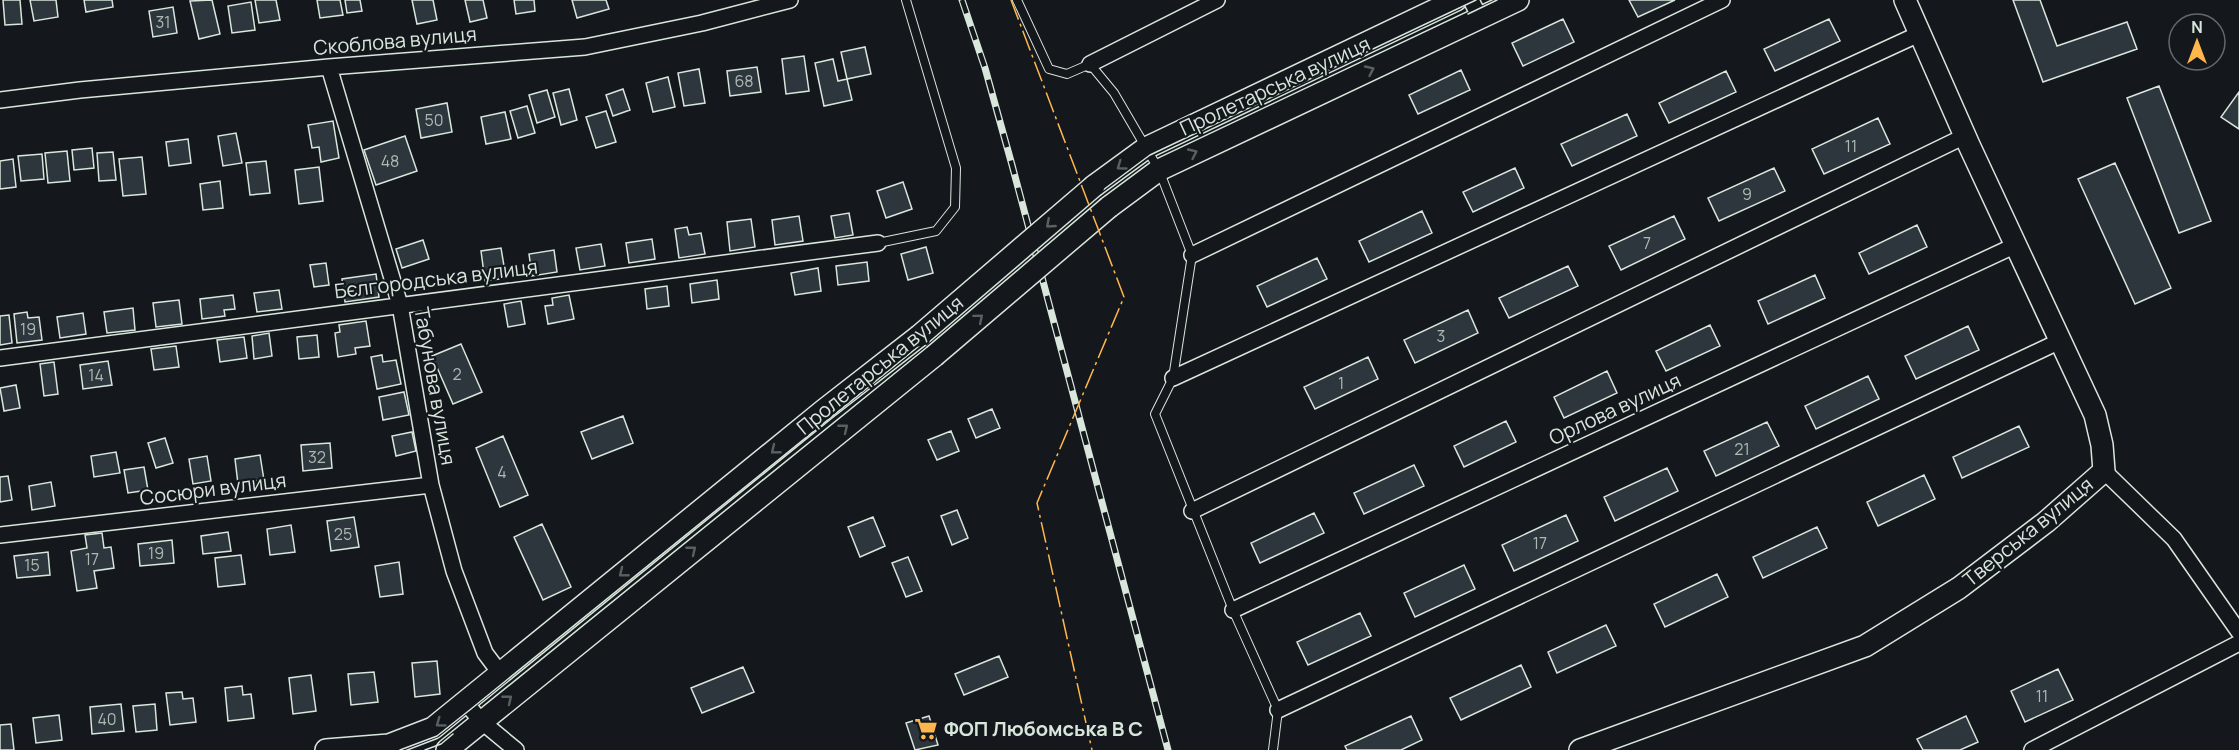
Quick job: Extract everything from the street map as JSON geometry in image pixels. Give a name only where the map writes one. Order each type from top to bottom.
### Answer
[{"type":"main road","name":"Пролетарська вулиця","points":[[326,750],[389,745],[433,728],[824,410],[919,336],[1094,186],[1146,148],[1456,0]]},
{"type":"main road","name":"Пролетарська вулиця","points":[[447,750],[934,356],[1109,207],[1159,170],[1475,9],[1518,0]]},
{"type":"main road","name":"Тверська вулиця","points":[[1580,750],[1865,646],[1959,588],[2046,522],[2104,471],[2103,445],[2095,415],[1965,136],[1905,0]]},
{"type":"street","name":"Скоблова вулиця","points":[[0,100],[329,67],[585,47],[702,23],[790,0]]},
{"type":"street","points":[[1090,64],[1217,0]]},
{"type":"street","points":[[1192,255],[1722,0]]},
{"type":"street","points":[[1173,378],[1919,34]]},
{"type":"street","name":"Табунова вулиця","points":[[329,67],[400,304],[431,485],[454,571],[485,653],[500,674]]},
{"type":"street","points":[[1192,511],[1965,136]]},
{"type":"street","name":"Бєлгородська вулиця","points":[[0,358],[878,243]]},
{"type":"street","name":"Орлова вулиця","points":[[1233,610],[2016,245]]},
{"type":"street","points":[[1278,710],[2060,341]]},
{"type":"street","points":[[2104,471],[2174,539],[2239,632]]},
{"type":"street","name":"Сосюри вулиця","points":[[0,535],[431,485]]},
{"type":"street","points":[[2032,750],[2239,643]]},
{"type":"street","points":[[466,703],[481,721],[516,750]]},
{"type":"lane","points":[[878,243],[936,231],[955,207],[956,168],[906,0]]},
{"type":"lane","points":[[1017,0],[1050,69],[1067,74],[1090,64],[1114,93],[1159,170],[1192,255],[1173,378],[1155,414],[1233,610],[1278,710],[1274,750]]},
{"type":"building","points":[[3,0],[20,0],[22,24],[5,25]]},
{"type":"building","points":[[30,0],[56,0],[58,17],[34,21]]},
{"type":"building","points":[[84,0],[112,0],[113,7],[86,12]]},
{"type":"building","points":[[212,0],[220,34],[199,39],[190,1]]},
{"type":"building","points":[[255,0],[276,0],[280,20],[259,23]]},
{"type":"building","points":[[317,0],[340,0],[343,15],[320,18]]},
{"type":"building","points":[[345,0],[360,0],[362,11],[347,13]]},
{"type":"building","points":[[412,0],[433,0],[437,20],[417,24]]},
{"type":"building","points":[[465,0],[483,0],[487,18],[470,22]]},
{"type":"building","points":[[514,0],[534,0],[535,11],[516,14]]},
{"type":"building","points":[[572,0],[606,0],[609,9],[577,18]]},
{"type":"building","points":[[1629,0],[1675,0],[1638,17]]},
{"type":"building","points":[[2013,0],[2040,0],[2057,46],[2127,22],[2137,49],[2043,82]]},
{"type":"building","points":[[251,2],[255,30],[232,33],[228,6]]},
{"type":"building","points":[[173,7],[177,33],[153,37],[149,11]]},
{"type":"building","points":[[1563,19],[1574,42],[1523,66],[1512,43]]},
{"type":"building","points":[[1829,19],[1840,41],[1775,71],[1764,49]]},
{"type":"building","points":[[865,47],[871,74],[847,79],[841,52]]},
{"type":"building","points":[[804,56],[809,91],[786,94],[782,59]]},
{"type":"building","points":[[833,59],[838,81],[847,79],[852,100],[824,106],[815,63]]},
{"type":"building","points":[[757,67],[761,92],[730,96],[727,71]]},
{"type":"building","points":[[699,69],[705,103],[684,106],[678,73]]},
{"type":"building","points":[[1461,70],[1470,90],[1418,114],[1409,95]]},
{"type":"building","points":[[1726,71],[1736,92],[1669,123],[1659,103]]},
{"type":"building","points":[[668,77],[675,107],[653,112],[646,83]]},
{"type":"building","points":[[2159,86],[2211,221],[2179,233],[2127,98]]},
{"type":"building","points":[[569,89],[577,120],[561,125],[553,93]]},
{"type":"building","points":[[623,89],[630,110],[613,116],[606,95]]},
{"type":"building","points":[[547,90],[555,117],[537,123],[529,95]]},
{"type":"building","points":[[2239,92],[2239,129],[2221,117]]},
{"type":"building","points":[[447,103],[452,132],[421,138],[416,109]]},
{"type":"building","points":[[527,106],[535,133],[518,138],[510,111]]},
{"type":"building","points":[[606,111],[616,142],[596,148],[586,117]]},
{"type":"building","points":[[505,112],[511,139],[486,144],[481,117]]},
{"type":"building","points":[[1627,114],[1637,136],[1572,166],[1561,144]]},
{"type":"building","points":[[1878,118],[1890,144],[1824,174],[1812,149]]},
{"type":"building","points":[[333,121],[339,158],[321,162],[319,147],[312,148],[308,125]]},
{"type":"building","points":[[236,133],[242,163],[223,166],[218,136]]},
{"type":"building","points":[[405,136],[417,171],[376,185],[364,150]]},
{"type":"building","points":[[188,139],[191,163],[169,166],[166,142]]},
{"type":"building","points":[[92,148],[94,168],[74,170],[72,150]]},
{"type":"building","points":[[67,151],[70,181],[48,183],[45,153]]},
{"type":"building","points":[[113,152],[116,180],[99,181],[97,153]]},
{"type":"building","points":[[42,154],[44,179],[21,181],[18,156]]},
{"type":"building","points":[[142,157],[146,194],[123,196],[119,159]]},
{"type":"building","points":[[13,159],[16,187],[0,189],[0,161]]},
{"type":"building","points":[[266,161],[270,193],[250,195],[246,163]]},
{"type":"building","points":[[2115,163],[2171,288],[2135,304],[2078,179]]},
{"type":"building","points":[[319,167],[323,201],[299,204],[295,170]]},
{"type":"building","points":[[1515,168],[1524,188],[1473,212],[1463,192]]},
{"type":"building","points":[[1774,168],[1785,191],[1719,221],[1708,198]]},
{"type":"building","points":[[220,181],[223,208],[203,210],[200,184]]},
{"type":"building","points":[[903,182],[912,209],[886,218],[877,191]]},
{"type":"building","points":[[1422,211],[1432,233],[1369,262],[1359,241]]},
{"type":"building","points":[[849,213],[853,235],[835,238],[831,216]]},
{"type":"building","points":[[799,216],[803,241],[775,245],[772,220]]},
{"type":"building","points":[[1674,216],[1685,239],[1621,270],[1609,246]]},
{"type":"building","points":[[751,219],[755,247],[730,251],[727,222]]},
{"type":"building","points":[[1917,225],[1927,247],[1869,274],[1859,253]]},
{"type":"building","points":[[687,227],[689,235],[701,233],[705,254],[679,258],[675,229]]},
{"type":"building","points":[[652,239],[655,259],[629,263],[626,243]]},
{"type":"building","points":[[423,240],[429,259],[402,268],[396,249]]},
{"type":"building","points":[[601,244],[605,266],[580,270],[576,248]]},
{"type":"building","points":[[926,247],[933,273],[908,280],[901,254]]},
{"type":"building","points":[[501,248],[506,278],[485,281],[481,251]]},
{"type":"building","points":[[554,250],[557,272],[532,276],[529,254]]},
{"type":"building","points":[[1317,258],[1327,279],[1267,307],[1257,286]]},
{"type":"building","points":[[867,262],[869,281],[838,285],[836,266]]},
{"type":"building","points":[[326,263],[329,285],[314,287],[310,265]]},
{"type":"building","points":[[1568,266],[1578,286],[1509,318],[1499,298]]},
{"type":"building","points":[[818,268],[821,291],[795,295],[791,273]]},
{"type":"building","points":[[376,274],[379,297],[345,302],[342,279]]},
{"type":"building","points":[[1815,275],[1825,298],[1768,324],[1758,301]]},
{"type":"building","points":[[717,280],[719,299],[692,303],[690,284]]},
{"type":"building","points":[[667,286],[669,306],[647,309],[645,289]]},
{"type":"building","points":[[279,290],[282,309],[257,312],[254,293]]},
{"type":"building","points":[[233,295],[235,309],[224,310],[225,316],[202,319],[200,299]]},
{"type":"building","points":[[569,295],[574,319],[548,324],[545,306],[553,305],[552,298]]},
{"type":"building","points":[[179,300],[182,324],[156,327],[153,303]]},
{"type":"building","points":[[521,301],[525,324],[508,327],[504,304]]},
{"type":"building","points":[[133,308],[135,330],[107,333],[104,312]]},
{"type":"building","points":[[1468,310],[1478,333],[1415,363],[1404,340]]},
{"type":"building","points":[[27,312],[28,318],[39,317],[42,340],[17,343],[14,314]]},
{"type":"building","points":[[83,313],[86,334],[60,338],[57,317]]},
{"type":"building","points":[[9,315],[12,343],[0,345],[0,316]]},
{"type":"building","points":[[366,321],[370,346],[355,348],[356,354],[338,357],[335,333],[340,332],[339,325]]},
{"type":"building","points":[[1710,325],[1720,346],[1666,371],[1656,351]]},
{"type":"building","points":[[1968,326],[1979,350],[1916,379],[1905,356]]},
{"type":"building","points":[[269,333],[272,356],[254,359],[252,336]]},
{"type":"building","points":[[317,335],[319,357],[299,359],[297,337]]},
{"type":"building","points":[[244,337],[247,358],[220,362],[217,340]]},
{"type":"building","points":[[461,344],[482,392],[453,404],[432,356]]},
{"type":"building","points":[[176,346],[179,367],[154,370],[151,349]]},
{"type":"building","points":[[382,355],[383,362],[396,360],[401,384],[377,389],[371,357]]},
{"type":"building","points":[[1368,357],[1378,379],[1315,409],[1304,387]]},
{"type":"building","points":[[108,361],[112,385],[83,389],[80,365]]},
{"type":"building","points":[[54,362],[58,394],[44,396],[40,364]]},
{"type":"building","points":[[1607,371],[1617,393],[1564,418],[1554,397]]},
{"type":"building","points":[[1868,376],[1879,399],[1816,429],[1805,406]]},
{"type":"building","points":[[16,385],[20,408],[4,411],[0,388]]},
{"type":"building","points":[[404,392],[409,415],[383,420],[379,397]]},
{"type":"building","points":[[992,409],[1000,428],[976,438],[968,419]]},
{"type":"building","points":[[623,416],[633,443],[592,459],[581,432]]},
{"type":"building","points":[[1506,421],[1516,442],[1464,467],[1454,446]]},
{"type":"building","points":[[1767,422],[1779,446],[1716,476],[1704,451]]},
{"type":"building","points":[[2019,426],[2029,447],[1962,478],[1953,457]]},
{"type":"building","points":[[951,431],[959,451],[937,460],[928,440]]},
{"type":"building","points":[[412,432],[416,451],[396,456],[392,436]]},
{"type":"building","points":[[503,436],[528,495],[500,507],[476,448]]},
{"type":"building","points":[[165,438],[173,463],[156,468],[148,443]]},
{"type":"building","points":[[330,443],[332,468],[303,471],[301,445]]},
{"type":"building","points":[[116,452],[120,473],[94,477],[91,456]]},
{"type":"building","points":[[260,455],[264,480],[238,484],[235,459]]},
{"type":"building","points":[[207,456],[211,481],[193,484],[189,459]]},
{"type":"building","points":[[1414,465],[1424,486],[1364,514],[1354,493]]},
{"type":"building","points":[[144,467],[148,490],[128,493],[124,470]]},
{"type":"building","points":[[1667,468],[1678,491],[1615,521],[1604,497]]},
{"type":"building","points":[[1924,475],[1935,499],[1878,526],[1867,502]]},
{"type":"building","points":[[8,476],[12,500],[0,502],[0,477]]},
{"type":"building","points":[[51,482],[55,506],[32,510],[29,486]]},
{"type":"building","points":[[957,510],[968,538],[952,545],[941,516]]},
{"type":"building","points":[[1314,513],[1324,533],[1260,563],[1251,543]]},
{"type":"building","points":[[1566,515],[1578,541],[1514,571],[1502,545]]},
{"type":"building","points":[[354,517],[359,547],[331,551],[327,521]]},
{"type":"building","points":[[873,517],[885,546],[860,557],[848,527]]},
{"type":"building","points":[[542,524],[571,587],[543,600],[514,537]]},
{"type":"building","points":[[291,525],[295,552],[270,555],[267,529]]},
{"type":"building","points":[[1817,527],[1827,548],[1763,578],[1753,557]]},
{"type":"building","points":[[228,532],[231,551],[203,554],[201,536]]},
{"type":"building","points":[[102,533],[104,548],[111,547],[114,568],[94,571],[97,588],[77,591],[71,551],[87,548],[85,535]]},
{"type":"building","points":[[172,540],[174,563],[140,566],[138,544]]},
{"type":"building","points":[[48,552],[50,575],[17,578],[14,556]]},
{"type":"building","points":[[241,555],[245,584],[218,587],[215,558]]},
{"type":"building","points":[[908,557],[922,591],[906,597],[892,563]]},
{"type":"building","points":[[399,562],[403,594],[380,597],[375,566]]},
{"type":"building","points":[[1464,565],[1475,589],[1415,617],[1404,593]]},
{"type":"building","points":[[1717,574],[1728,597],[1665,627],[1654,604]]},
{"type":"building","points":[[1360,613],[1371,636],[1308,665],[1297,642]]},
{"type":"building","points":[[1606,625],[1616,646],[1557,673],[1548,652]]},
{"type":"building","points":[[999,656],[1008,677],[964,695],[955,674]]},
{"type":"building","points":[[437,661],[440,694],[415,697],[412,663]]},
{"type":"building","points":[[1521,665],[1531,687],[1461,720],[1450,698]]},
{"type":"building","points":[[743,667],[754,692],[702,713],[691,688]]},
{"type":"building","points":[[2058,669],[2073,700],[2025,722],[2011,691]]},
{"type":"building","points":[[374,672],[378,702],[351,705],[348,674]]},
{"type":"building","points":[[311,675],[316,711],[293,714],[289,678]]},
{"type":"building","points":[[242,686],[243,695],[251,694],[254,718],[228,721],[225,688]]},
{"type":"building","points":[[182,692],[183,699],[193,698],[196,722],[170,725],[166,693]]},
{"type":"building","points":[[121,704],[124,731],[92,734],[90,707]]},
{"type":"building","points":[[155,704],[157,730],[136,732],[133,706]]},
{"type":"building","points":[[59,715],[62,740],[36,743],[33,718]]},
{"type":"building","points":[[929,716],[938,745],[915,750],[906,723]]},
{"type":"building","points":[[1411,716],[1422,740],[1401,750],[1347,750],[1345,746]]},
{"type":"building","points":[[1966,716],[1978,742],[1960,750],[1923,750],[1917,739]]},
{"type":"building","points":[[11,724],[14,750],[0,750],[0,725]]},
{"type":"tram line","points":[[400,750],[437,736],[924,342],[1099,193],[1150,155],[1476,0]]},
{"type":"tram line","points":[[1468,14],[1497,0]]},
{"type":"tram line","points":[[425,750],[441,744],[453,734]]},
{"type":"railway","points":[[962,0],[985,68],[1012,165],[1168,750]]},
{"type":"power","points":[[1011,0],[1124,297],[1037,503],[1092,750]]},
{"type":"place","name":"ФОП Любомська В С","points":[[926,729]]}]
